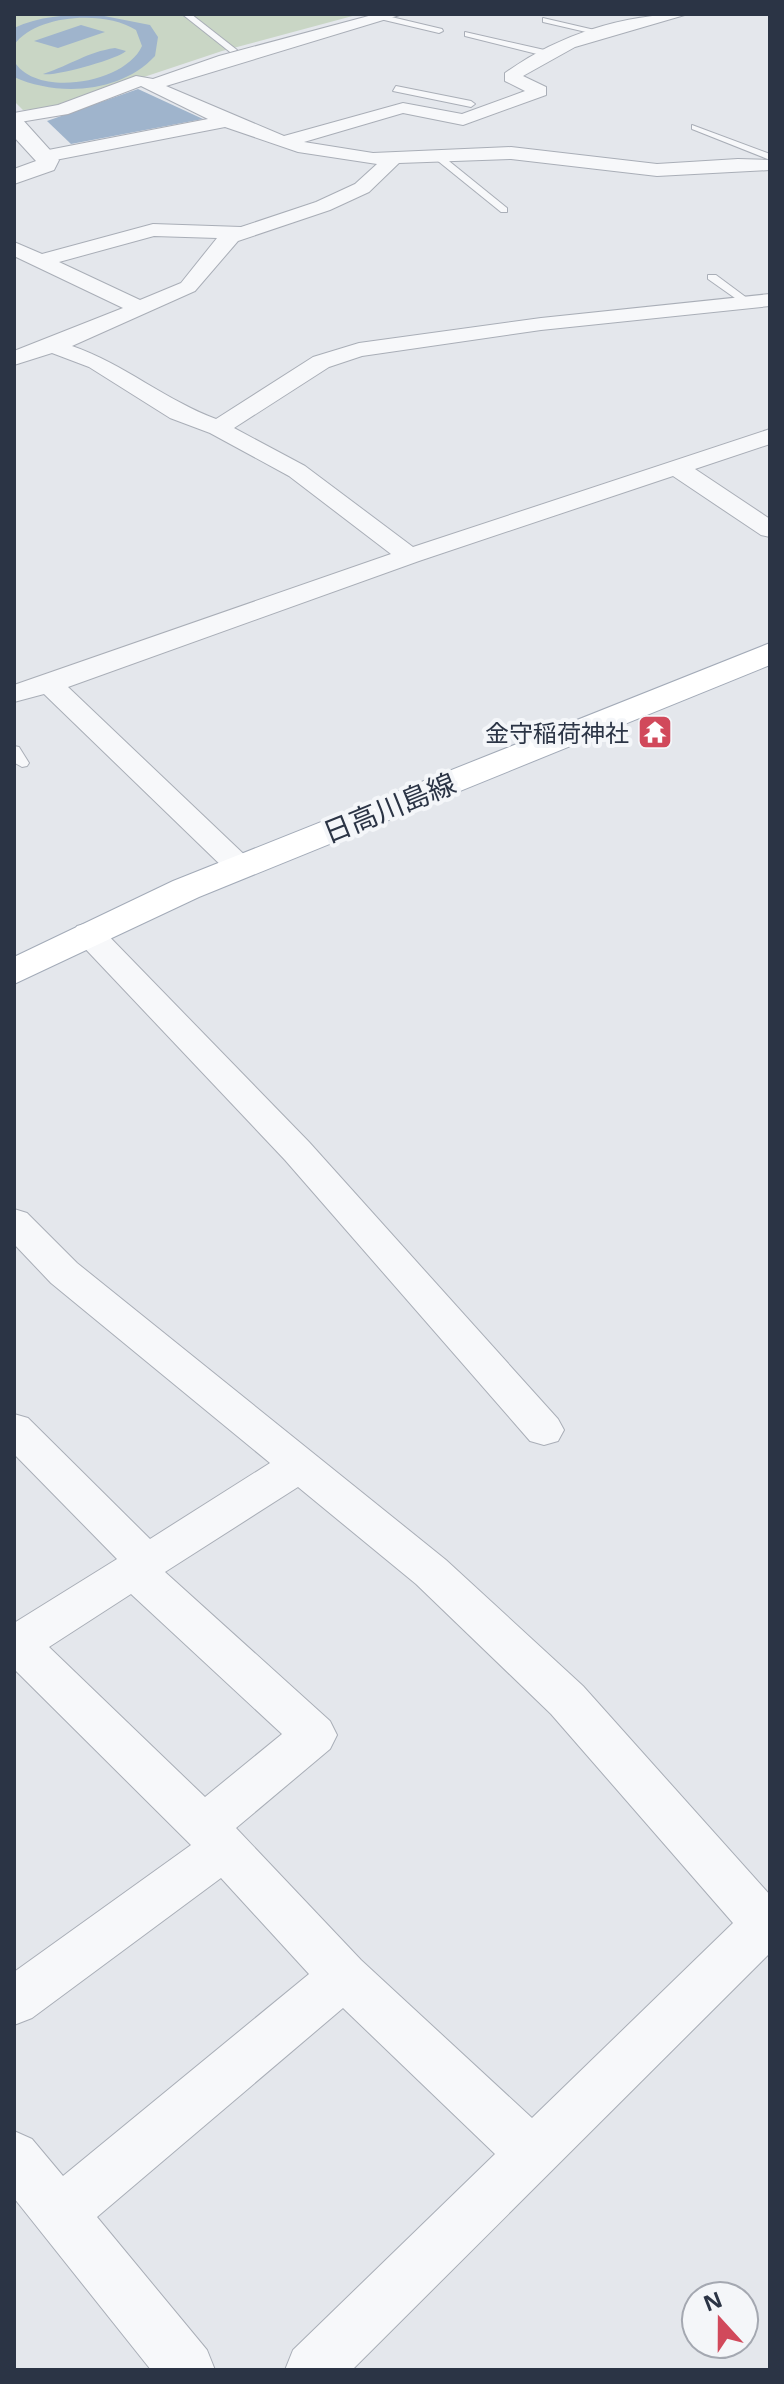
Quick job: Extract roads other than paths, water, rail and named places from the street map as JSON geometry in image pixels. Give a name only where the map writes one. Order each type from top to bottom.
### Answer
[{"type":"main road","name":"日高川島線","points":[[14,972],[88,933],[240,867],[770,653]]},
{"type":"street","points":[[597,14],[632,23]]},
{"type":"street","points":[[474,152],[461,137],[459,129],[467,112],[499,83],[549,54],[599,33],[680,14]]},
{"type":"street","points":[[146,83],[233,50],[381,15]]},
{"type":"street","points":[[14,118],[62,110],[381,15]]},
{"type":"street","points":[[146,83],[227,121],[284,142],[354,157],[394,158],[474,152],[560,157],[657,170],[769,164]]},
{"type":"street","points":[[284,142],[403,108],[467,112],[540,91],[499,83]]},
{"type":"street","points":[[45,156],[227,121]]},
{"type":"street","points":[[14,124],[45,156],[46,165],[14,177]]},
{"type":"street","points":[[14,358],[53,346],[188,287],[202,275],[222,244],[240,233],[323,206],[362,188],[394,158]]},
{"type":"street","points":[[39,261],[153,230],[240,233]]},
{"type":"street","points":[[14,248],[142,309]]},
{"type":"street","points":[[218,428],[321,362],[359,350],[541,324],[770,300]]},
{"type":"street","points":[[53,346],[97,362],[178,413],[218,428],[297,471],[410,556]]},
{"type":"street","points":[[14,694],[50,684],[410,556],[770,436]]},
{"type":"street","points":[[677,468],[770,530]]},
{"type":"street","points":[[50,684],[90,729],[193,820],[240,867]]},
{"type":"street","points":[[88,933],[297,1151],[544,1430]]},
{"type":"street","points":[[14,1222],[64,1273],[431,1572],[567,1700],[768,1925],[313,2370]]},
{"type":"street","points":[[14,1429],[141,1567],[314,1735],[214,1837],[14,2001]]},
{"type":"street","points":[[301,1464],[15,1644],[214,1837],[344,1976],[533,2155]]},
{"type":"street","points":[[60,2213],[344,1976]]},
{"type":"street","points":[[14,2157],[187,2370]]},
{"type":"lane","points":[[186,14],[233,50]]},
{"type":"lane","points":[[381,15],[439,31]]},
{"type":"lane","points":[[546,20],[599,33]]},
{"type":"lane","points":[[468,34],[549,54]]},
{"type":"lane","points":[[396,89],[467,112]]},
{"type":"lane","points":[[695,127],[769,164]]},
{"type":"lane","points":[[436,155],[504,210]]},
{"type":"lane","points":[[712,277],[746,301]]},
{"type":"water","points":[[94,14],[150,25],[158,37],[155,56],[125,78],[88,88],[50,87],[14,77],[14,61],[25,73],[60,83],[100,77],[133,59],[142,46],[136,30],[123,24],[90,18],[54,21],[24,35],[14,45],[14,28],[23,24],[53,17]]},
{"type":"water","points":[[81,25],[105,32],[58,48],[34,41]]},
{"type":"water","points":[[115,48],[126,51],[86,67],[43,74],[96,52]]},
{"type":"water","points":[[138,89],[203,119],[71,144],[47,121]]},
{"type":"place","name":"金守稲荷神社","points":[[655,732]]}]
